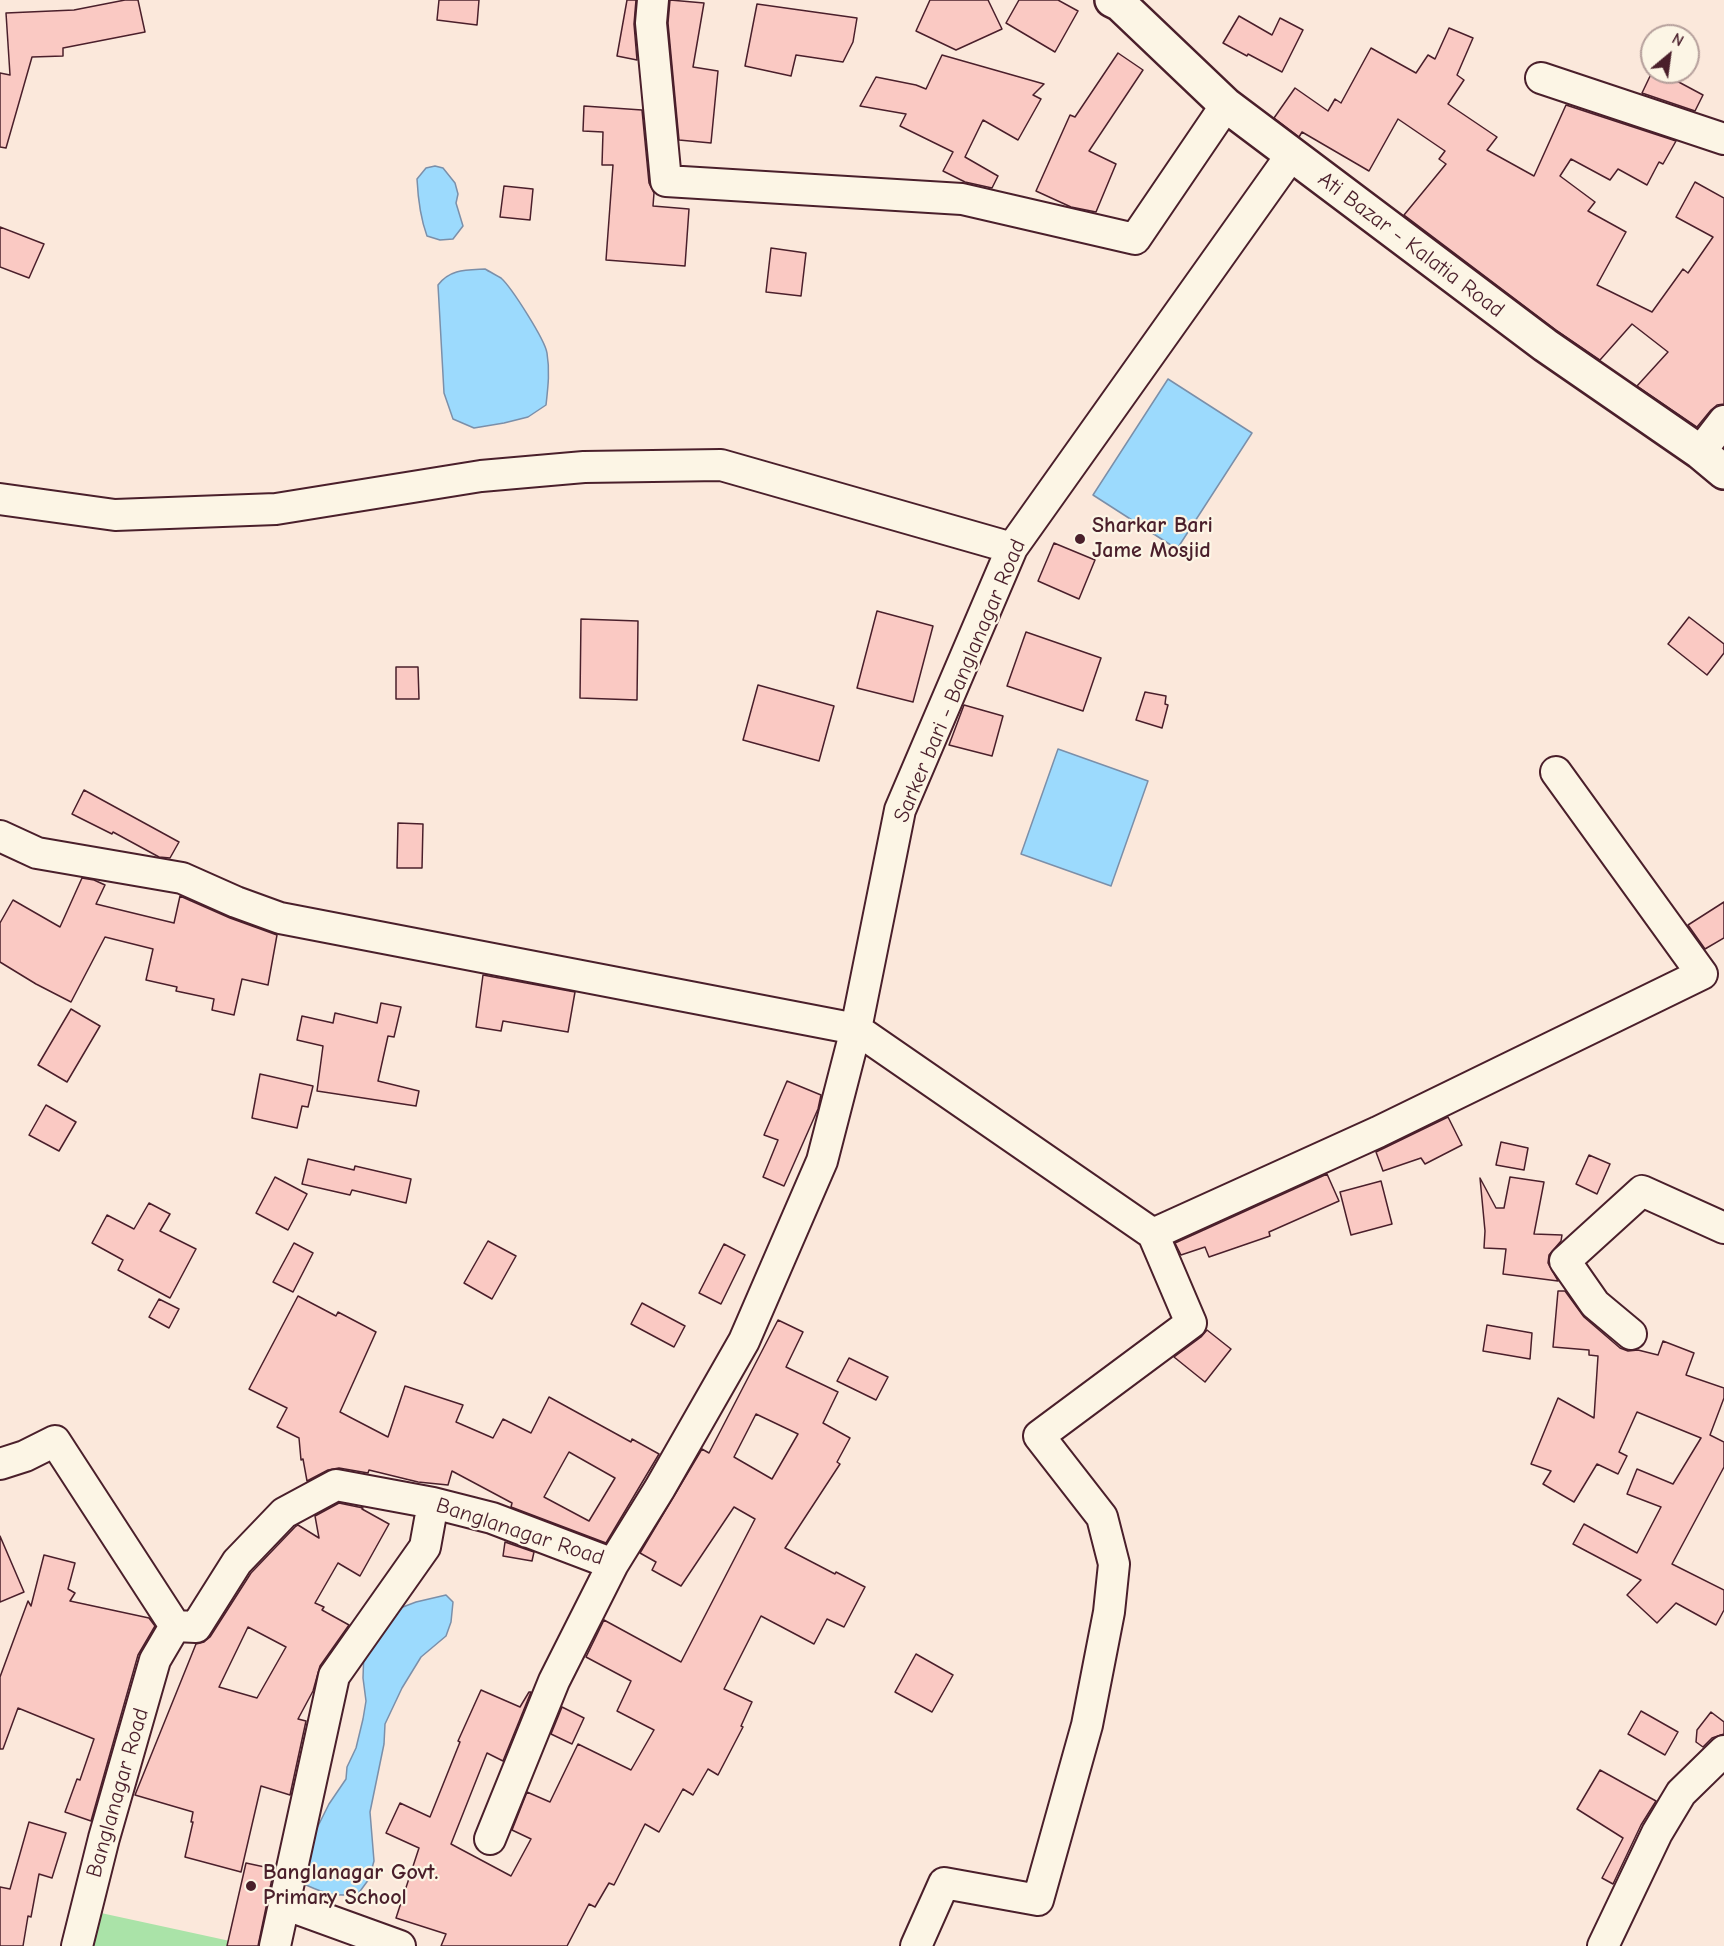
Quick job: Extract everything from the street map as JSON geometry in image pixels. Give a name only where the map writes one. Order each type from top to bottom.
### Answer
[{"type":"main road","name":"Ati Bazar - Kalatia Road","points":[[1112,0],[1120,4],[1226,105],[1545,345],[1712,462]]},
{"type":"street","points":[[653,0],[651,23],[666,181],[962,199],[1135,240],[1226,105]]},
{"type":"street","points":[[1541,78],[1724,139]]},
{"type":"street","name":"Sarker bari - Banglanagar Road","points":[[744,1341],[822,1161],[856,1029],[900,810],[1012,548],[1292,154]]},
{"type":"street","points":[[1712,462],[1724,421]]},
{"type":"street","points":[[0,499],[116,515],[276,509],[481,476],[584,467],[721,465],[1012,548]]},
{"type":"street","points":[[1153,1234],[1378,1132],[1702,974],[1556,772]]},
{"type":"street","points":[[0,836],[37,853],[182,878],[280,918],[856,1029],[1153,1234],[1191,1323],[1039,1436],[1102,1517],[1114,1564],[1109,1612],[1087,1725],[1038,1900],[944,1882],[916,1946]]},
{"type":"street","points":[[1631,1334],[1595,1304],[1565,1260],[1642,1191],[1724,1228]]},
{"type":"street","name":"Banglanagar Road","points":[[77,1946],[104,1838],[155,1660],[175,1626],[196,1627],[237,1562],[284,1513],[336,1485],[433,1503],[492,1518],[613,1564],[660,1488],[744,1341]]},
{"type":"street","points":[[0,1464],[25,1456],[55,1441],[175,1626]]},
{"type":"street","points":[[275,1946],[334,1676],[425,1547],[433,1503]]},
{"type":"street","points":[[490,1839],[554,1681],[613,1564]]},
{"type":"street","points":[[1603,1946],[1657,1833],[1669,1813],[1681,1794],[1724,1751]]},
{"type":"street","points":[[284,1904],[400,1946]]},
{"type":"green space","points":[[101,1913],[253,1946],[93,1946]]},
{"type":"water","points":[[435,166],[443,168],[455,183],[458,194],[456,203],[463,226],[453,239],[440,240],[427,236],[423,222],[417,179],[426,168]]},
{"type":"water","points":[[485,269],[501,278],[513,292],[541,337],[547,353],[548,385],[546,405],[528,417],[474,428],[453,419],[444,393],[438,285],[453,273]]},
{"type":"water","points":[[1168,379],[1252,433],[1177,549],[1093,495]]},
{"type":"water","points":[[1058,749],[1148,781],[1111,886],[1021,854]]},
{"type":"water","points":[[446,1595],[453,1602],[451,1622],[446,1636],[421,1657],[402,1688],[385,1724],[384,1744],[370,1812],[374,1861],[369,1879],[358,1894],[343,1895],[319,1891],[306,1885],[302,1876],[313,1836],[329,1804],[346,1779],[347,1767],[356,1748],[366,1701],[363,1678],[364,1650],[395,1610]]},
{"type":"building","points":[[125,0],[138,0],[145,32],[63,48],[63,56],[32,57],[6,148],[0,147],[0,73],[10,75],[6,13],[74,10]]},
{"type":"building","points":[[439,0],[479,0],[477,25],[437,20]]},
{"type":"building","points":[[627,0],[636,0],[634,24],[637,60],[617,56]]},
{"type":"building","points":[[670,0],[704,3],[693,67],[718,71],[711,143],[679,140],[668,23]]},
{"type":"building","points":[[930,0],[988,0],[1002,29],[956,50],[916,31]]},
{"type":"building","points":[[1019,0],[1058,0],[1078,11],[1055,52],[1006,23]]},
{"type":"building","points":[[757,4],[857,18],[853,42],[843,62],[796,55],[791,76],[745,66]]},
{"type":"building","points":[[1239,16],[1272,35],[1280,18],[1303,30],[1282,72],[1223,43]]},
{"type":"building","points":[[1449,28],[1473,38],[1457,75],[1464,80],[1448,104],[1497,137],[1487,150],[1534,176],[1566,105],[1676,141],[1663,164],[1659,162],[1647,185],[1618,169],[1610,180],[1571,159],[1560,176],[1595,202],[1588,211],[1626,232],[1597,285],[1652,312],[1683,269],[1688,273],[1713,237],[1676,217],[1695,182],[1724,198],[1724,404],[1717,405],[1711,410],[1697,427],[1637,386],[1668,352],[1632,324],[1600,360],[1556,330],[1404,215],[1446,164],[1439,159],[1445,151],[1398,119],[1369,171],[1302,132],[1299,137],[1274,118],[1295,88],[1328,111],[1335,99],[1341,103],[1371,48],[1416,73],[1428,55],[1435,59]]},
{"type":"building","points":[[1118,53],[1143,70],[1089,151],[1116,164],[1096,212],[1071,207],[1036,191],[1070,115],[1075,117]]},
{"type":"building","points":[[942,55],[1044,84],[1033,95],[1041,99],[1018,140],[983,120],[965,157],[998,176],[992,188],[965,182],[943,171],[953,152],[900,126],[906,114],[860,106],[876,77],[926,89]]},
{"type":"building","points":[[1646,84],[1682,84],[1703,95],[1695,111],[1642,93]]},
{"type":"building","points":[[584,106],[642,110],[649,183],[654,193],[653,206],[689,209],[685,266],[606,260],[613,165],[602,165],[603,132],[583,131]]},
{"type":"building","points":[[504,186],[533,189],[530,220],[500,217]]},
{"type":"building","points":[[0,227],[44,244],[29,278],[0,267]]},
{"type":"building","points":[[771,248],[806,253],[801,296],[766,292]]},
{"type":"building","points":[[1054,543],[1095,560],[1079,599],[1038,581]]},
{"type":"building","points":[[877,611],[933,626],[913,702],[857,688]]},
{"type":"building","points":[[1689,617],[1724,644],[1724,653],[1707,675],[1668,644]]},
{"type":"building","points":[[581,619],[638,621],[637,700],[580,698]]},
{"type":"building","points":[[1026,632],[1101,658],[1083,711],[1007,686]]},
{"type":"building","points":[[396,667],[418,667],[419,699],[396,699]]},
{"type":"building","points":[[758,685],[834,706],[819,761],[743,740]]},
{"type":"building","points":[[1145,692],[1166,696],[1165,704],[1168,705],[1162,728],[1136,720]]},
{"type":"building","points":[[964,705],[1003,716],[992,756],[949,745]]},
{"type":"building","points":[[84,790],[179,842],[170,858],[159,857],[113,832],[112,834],[72,814]]},
{"type":"building","points":[[398,823],[423,824],[422,868],[397,868]]},
{"type":"building","points":[[82,878],[105,885],[96,904],[174,923],[180,896],[277,935],[268,985],[242,979],[234,1015],[212,1010],[214,999],[176,991],[177,987],[146,980],[153,949],[105,937],[71,1002],[0,962],[0,923],[13,900],[60,927]]},
{"type":"building","points":[[1724,902],[1724,938],[1705,949],[1688,925]]},
{"type":"building","points":[[483,975],[575,992],[568,1032],[503,1021],[501,1031],[476,1027]]},
{"type":"building","points":[[381,1003],[401,1007],[394,1037],[388,1036],[378,1081],[419,1091],[416,1106],[317,1091],[323,1046],[297,1040],[302,1016],[333,1023],[335,1013],[377,1023]]},
{"type":"building","points":[[71,1009],[100,1026],[67,1082],[38,1065]]},
{"type":"building","points":[[260,1074],[313,1086],[308,1107],[302,1106],[297,1128],[252,1118]]},
{"type":"building","points":[[787,1081],[821,1095],[818,1109],[784,1186],[763,1177],[778,1140],[764,1135]]},
{"type":"building","points":[[46,1105],[76,1122],[59,1151],[29,1135]]},
{"type":"building","points":[[1448,1117],[1462,1145],[1425,1164],[1421,1158],[1383,1171],[1376,1152]]},
{"type":"building","points":[[1501,1142],[1528,1148],[1524,1170],[1496,1165]]},
{"type":"building","points":[[1589,1155],[1610,1164],[1597,1194],[1576,1184]]},
{"type":"building","points":[[308,1159],[354,1170],[355,1166],[411,1179],[406,1203],[352,1190],[350,1195],[302,1184]]},
{"type":"building","points":[[1327,1174],[1339,1201],[1269,1232],[1270,1236],[1209,1257],[1205,1247],[1181,1255],[1175,1243]]},
{"type":"building","points":[[275,1177],[307,1194],[288,1230],[256,1213]]},
{"type":"building","points":[[1510,1177],[1544,1182],[1534,1234],[1562,1235],[1561,1241],[1549,1255],[1548,1263],[1558,1281],[1503,1274],[1506,1249],[1484,1248],[1485,1231],[1480,1178],[1496,1208],[1504,1208]]},
{"type":"building","points":[[1381,1181],[1392,1224],[1351,1235],[1340,1192]]},
{"type":"building","points":[[149,1203],[170,1214],[160,1231],[196,1249],[170,1298],[118,1270],[123,1260],[92,1243],[107,1215],[134,1229]]},
{"type":"building","points":[[488,1241],[516,1256],[492,1299],[464,1283]]},
{"type":"building","points":[[294,1243],[313,1253],[293,1292],[273,1282]]},
{"type":"building","points":[[724,1244],[745,1255],[721,1304],[699,1293]]},
{"type":"building","points":[[1558,1291],[1565,1291],[1584,1317],[1620,1348],[1658,1355],[1663,1341],[1694,1353],[1686,1375],[1724,1388],[1724,1398],[1710,1435],[1724,1442],[1724,1467],[1672,1564],[1724,1590],[1724,1610],[1716,1625],[1676,1603],[1657,1623],[1627,1595],[1641,1580],[1573,1544],[1584,1524],[1637,1553],[1661,1507],[1627,1494],[1637,1469],[1673,1484],[1701,1438],[1637,1412],[1619,1452],[1627,1456],[1618,1474],[1597,1464],[1574,1502],[1543,1484],[1551,1471],[1531,1464],[1558,1398],[1594,1418],[1598,1356],[1589,1355],[1589,1350],[1553,1347]]},
{"type":"building","points":[[298,1296],[336,1316],[338,1312],[376,1332],[340,1412],[388,1437],[405,1386],[463,1405],[456,1422],[493,1438],[503,1419],[531,1433],[549,1397],[631,1442],[632,1439],[659,1454],[606,1543],[511,1507],[512,1503],[452,1471],[448,1485],[418,1482],[369,1470],[368,1473],[339,1468],[328,1470],[307,1481],[303,1459],[301,1460],[299,1438],[277,1427],[287,1408],[249,1389]],"holes":[[[569,1452],[615,1478],[589,1521],[544,1497]]]},
{"type":"building","points":[[159,1299],[179,1309],[169,1328],[149,1317]]},
{"type":"building","points":[[642,1303],[685,1326],[674,1347],[631,1324]]},
{"type":"building","points":[[778,1320],[803,1332],[786,1367],[838,1392],[823,1423],[850,1438],[837,1462],[840,1464],[785,1548],[865,1587],[844,1627],[827,1619],[814,1644],[761,1616],[724,1689],[752,1702],[741,1726],[743,1727],[718,1775],[708,1769],[693,1795],[683,1789],[659,1832],[645,1824],[614,1885],[609,1883],[595,1907],[589,1904],[567,1946],[441,1946],[446,1934],[396,1918],[419,1848],[386,1833],[400,1803],[430,1817],[460,1742],[458,1741],[481,1690],[520,1707],[531,1692],[503,1761],[487,1753],[451,1844],[511,1876],[531,1839],[512,1830],[527,1792],[550,1802],[578,1744],[631,1770],[654,1730],[617,1711],[631,1681],[586,1657],[604,1620],[681,1662],[755,1519],[734,1507],[681,1586],[652,1570],[656,1562],[640,1553],[702,1449],[709,1453]],"holes":[[[756,1414],[798,1434],[772,1479],[734,1457]]]},
{"type":"building","points":[[1487,1325],[1532,1333],[1530,1359],[1483,1351]]},
{"type":"building","points":[[1207,1330],[1231,1349],[1205,1382],[1174,1357]]},
{"type":"building","points":[[849,1358],[888,1377],[876,1400],[837,1381]]},
{"type":"building","points":[[339,1503],[363,1508],[389,1524],[360,1576],[338,1563],[315,1603],[324,1607],[322,1610],[349,1625],[320,1666],[313,1691],[298,1719],[306,1721],[290,1795],[261,1786],[241,1872],[185,1857],[193,1812],[135,1795],[196,1644],[210,1637],[251,1573],[295,1527],[298,1525],[319,1538],[315,1516]],"holes":[[[248,1627],[286,1647],[257,1698],[219,1687]]]},
{"type":"building","points":[[0,1536],[24,1592],[0,1602]]},
{"type":"building","points":[[505,1542],[534,1552],[532,1561],[503,1556]]},
{"type":"building","points":[[44,1555],[75,1563],[68,1589],[75,1593],[70,1601],[149,1618],[155,1626],[138,1655],[91,1821],[65,1812],[77,1779],[80,1780],[94,1739],[18,1708],[3,1749],[0,1749],[0,1677],[28,1601],[31,1606]]},
{"type":"building","points":[[916,1654],[953,1675],[932,1712],[895,1692]]},
{"type":"building","points":[[562,1707],[584,1718],[572,1744],[551,1734]]},
{"type":"building","points":[[1641,1711],[1678,1732],[1665,1755],[1628,1734]]},
{"type":"building","points":[[1711,1712],[1724,1722],[1724,1734],[1712,1738],[1703,1747],[1696,1742],[1697,1730]]},
{"type":"building","points":[[1600,1770],[1656,1801],[1641,1825],[1613,1884],[1602,1878],[1623,1838],[1577,1809]]},
{"type":"building","points":[[29,1822],[66,1833],[52,1878],[39,1874],[23,1946],[0,1946],[0,1887],[10,1889]]},
{"type":"building","points":[[246,1863],[274,1869],[258,1946],[227,1946]]},
{"type":"place","name":"Sharkar Bari Jame Mosjid","points":[[1080,539]]},
{"type":"place","name":"Banglanagar Govt. Primary School","points":[[251,1886]]}]
